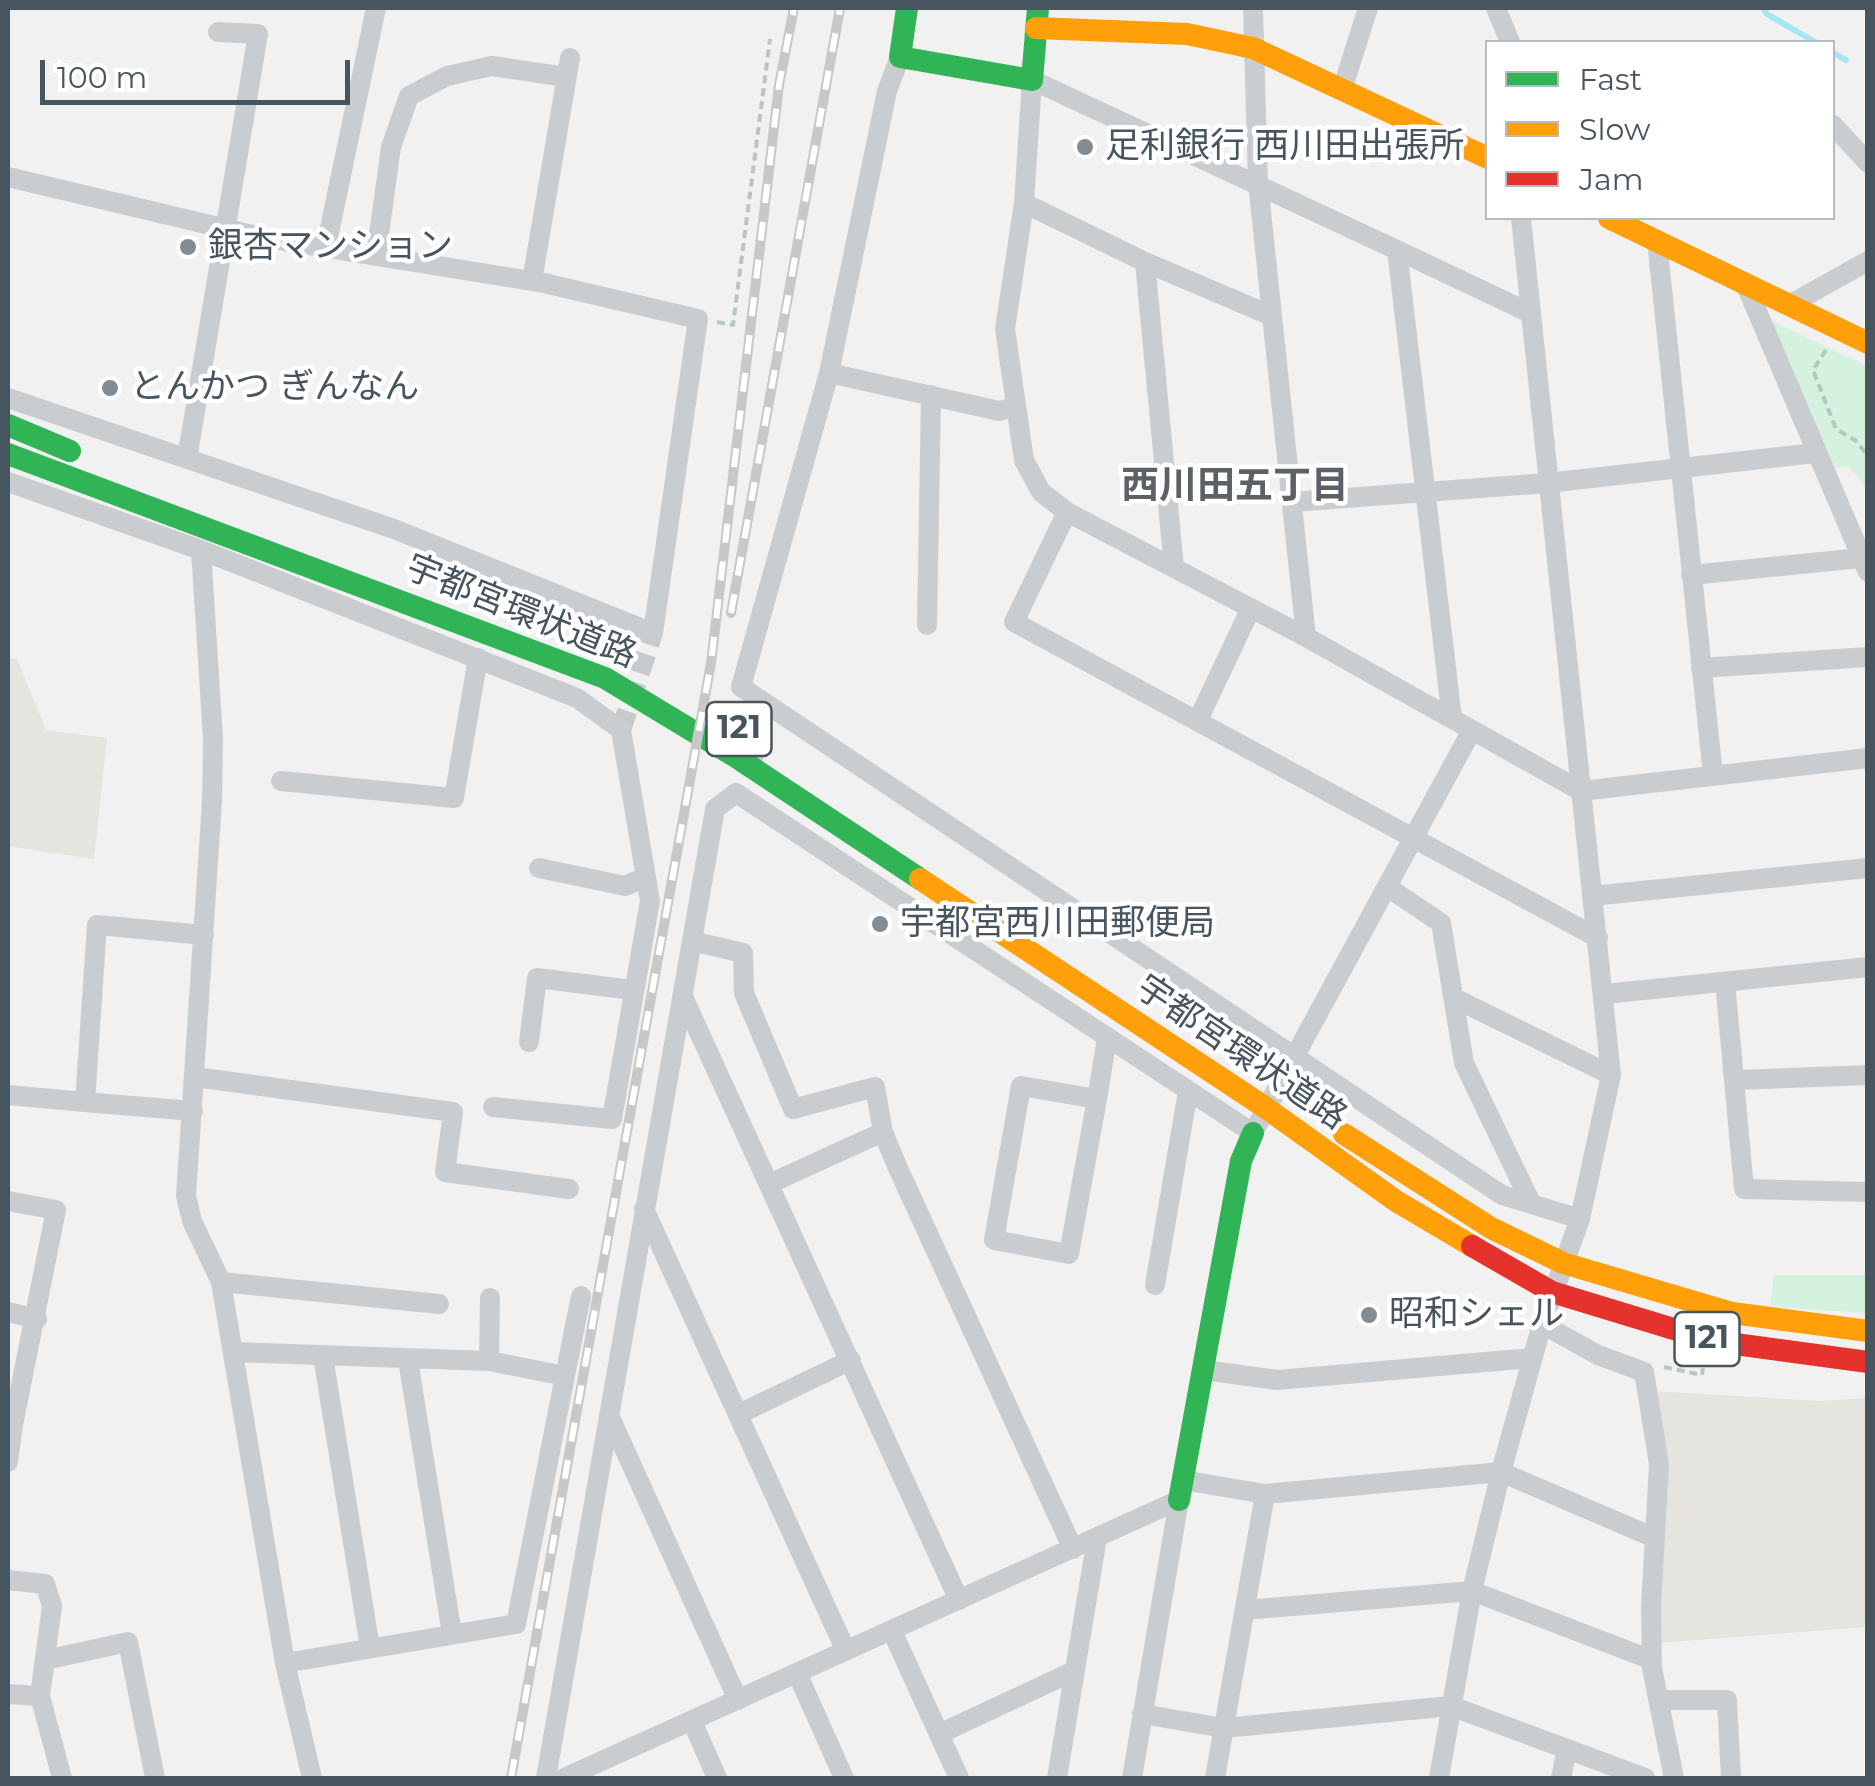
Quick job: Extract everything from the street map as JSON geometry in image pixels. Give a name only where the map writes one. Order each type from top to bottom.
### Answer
[{"type":"main road","points":[[907,8],[900,58],[1032,80],[1037,18],[1188,34],[1252,48],[1485,157]]},
{"type":"main road","points":[[1613,220],[1868,343]]},
{"type":"main road","points":[[8,426],[212,505]]},
{"type":"main road","name":"宇都宮環状道路","points":[[8,454],[605,678],[736,757],[1026,952],[1490,1228],[1562,1263],[1732,1314],[1868,1331]]},
{"type":"main road","name":"宇都宮環状道路","points":[[913,846],[1040,931],[1272,1100],[1396,1202],[1552,1292],[1713,1341],[1868,1362]]},
{"type":"main road","points":[[1181,1490],[1240,1162],[1253,1133]]},
{"type":"street","points":[[326,248],[376,8]]},
{"type":"street","points":[[1254,8],[1258,183],[1306,636]]},
{"type":"street","points":[[1342,90],[1368,8]]},
{"type":"street","points":[[1496,8],[1509,40]]},
{"type":"street","points":[[187,459],[229,229],[258,34],[218,32]]},
{"type":"street","points":[[900,58],[887,91],[829,372],[741,687],[1502,1195],[1580,1220]]},
{"type":"street","points":[[376,256],[391,147],[409,96],[447,76],[492,66],[568,67],[532,281]]},
{"type":"street","points":[[1530,312],[1032,80],[1024,203],[1006,329],[1024,460],[1042,492],[1067,512],[1306,636],[1581,791],[1868,758]]},
{"type":"street","points":[[1835,127],[1868,163]]},
{"type":"street","points":[[8,177],[229,229],[532,281],[698,320],[653,633],[394,529],[8,398]]},
{"type":"street","points":[[1024,203],[1145,262],[1272,316]]},
{"type":"street","points":[[1439,1778],[1472,1591],[1532,1358],[1580,1220],[1610,1074],[1605,994],[1521,220]]},
{"type":"street","points":[[1657,241],[1712,774]]},
{"type":"street","points":[[1397,250],[1452,719]]},
{"type":"street","points":[[1145,262],[1174,568]]},
{"type":"street","points":[[1789,304],[1868,262]]},
{"type":"street","points":[[1691,575],[1864,565],[1746,283]]},
{"type":"street","points":[[829,372],[999,410],[1016,408]]},
{"type":"street","points":[[927,626],[931,395]]},
{"type":"street","points":[[1292,502],[1547,482],[1815,453]]},
{"type":"street","points":[[8,482],[201,550],[577,698],[621,730],[650,901],[612,1119],[493,1108]]},
{"type":"street","points":[[1067,512],[1014,622],[1598,938]]},
{"type":"street","points":[[201,550],[213,739],[186,1196],[192,1222],[222,1282],[285,1663],[312,1778]]},
{"type":"street","points":[[1198,720],[1251,608]]},
{"type":"street","points":[[1701,668],[1868,656]]},
{"type":"street","points":[[281,781],[454,798],[478,658]]},
{"type":"street","points":[[546,1778],[715,809],[736,794],[1253,1133],[1417,838],[1472,730]]},
{"type":"street","points":[[539,868],[625,886],[646,878]]},
{"type":"street","points":[[1592,896],[1868,868]]},
{"type":"street","points":[[1389,888],[1441,923],[1464,1063],[1531,1203]]},
{"type":"street","points":[[85,1102],[97,925],[204,935]]},
{"type":"street","points":[[692,941],[743,952],[744,994],[793,1109],[875,1088],[883,1132],[1073,1548]]},
{"type":"street","points":[[1605,994],[1868,967]]},
{"type":"street","points":[[529,1042],[537,978],[632,990]]},
{"type":"street","points":[[1725,982],[1738,1080],[1744,1189],[1868,1192]]},
{"type":"street","points":[[683,997],[959,1600]]},
{"type":"street","points":[[1454,998],[1610,1074]]},
{"type":"street","points":[[1098,1099],[1021,1086],[994,1240],[1069,1254],[1098,1099],[1106,1038]]},
{"type":"street","points":[[1738,1080],[1868,1075]]},
{"type":"street","points":[[195,1077],[452,1112],[445,1172],[569,1189]]},
{"type":"street","points":[[1155,1285],[1188,1091]]},
{"type":"street","points":[[8,1095],[193,1111]]},
{"type":"street","points":[[771,1183],[883,1132]]},
{"type":"street","points":[[8,1202],[56,1210],[37,1319],[10,1424],[8,1462]]},
{"type":"street","points":[[644,1209],[846,1652]]},
{"type":"street","points":[[222,1282],[439,1304]]},
{"type":"street","points":[[285,1663],[516,1624],[582,1296]]},
{"type":"street","points":[[488,1362],[490,1298]]},
{"type":"street","points":[[8,1312],[37,1319]]},
{"type":"street","points":[[1542,1324],[1598,1355],[1644,1372],[1659,1464],[1652,1660],[1674,1778]]},
{"type":"street","points":[[234,1352],[488,1362],[564,1376]]},
{"type":"street","points":[[322,1356],[370,1648]]},
{"type":"street","points":[[1204,1370],[1277,1380],[1532,1358]]},
{"type":"street","points":[[408,1360],[452,1634]]},
{"type":"street","points":[[739,1414],[851,1360]]},
{"type":"street","points":[[609,1414],[738,1700]]},
{"type":"street","points":[[575,1776],[1097,1538],[1181,1490],[1265,1494],[1501,1472],[1655,1538]]},
{"type":"street","points":[[1132,1778],[1181,1490]]},
{"type":"street","points":[[1215,1778],[1265,1494]]},
{"type":"street","points":[[1057,1778],[1097,1538]]},
{"type":"street","points":[[8,1580],[45,1584],[52,1606],[40,1696],[62,1778]]},
{"type":"street","points":[[1245,1610],[1472,1591],[1652,1660]]},
{"type":"street","points":[[892,1630],[959,1778]]},
{"type":"street","points":[[45,1660],[128,1642],[155,1778]]},
{"type":"street","points":[[939,1734],[1074,1671]]},
{"type":"street","points":[[797,1673],[844,1778]]},
{"type":"street","points":[[8,1694],[40,1696]]},
{"type":"street","points":[[1658,1700],[1727,1700],[1731,1778]]},
{"type":"street","points":[[1142,1714],[1224,1728],[1452,1706],[1645,1778]]},
{"type":"street","points":[[692,1721],[717,1778]]},
{"type":"street","points":[[1562,1778],[1567,1749]]},
{"type":"path","points":[[698,320],[732,325],[770,39]]},
{"type":"path","points":[[1838,329],[1813,370],[1836,430],[1855,440],[1868,456]]},
{"type":"shaded area","points":[[8,658],[17,659],[46,730],[107,738],[94,859],[8,846]]},
{"type":"shaded area","points":[[1655,1391],[1819,1401],[1867,1398],[1867,1627],[1659,1643]]},
{"type":"green space","points":[[1764,317],[1867,366],[1867,488],[1848,466],[1825,469]]},
{"type":"green space","points":[[1774,1275],[1867,1275],[1867,1313],[1770,1307]]},
{"type":"waterway","points":[[1763,8],[1812,40]]},
{"type":"waterway","points":[[1835,54],[1846,60]]},
{"type":"tunnel","points":[[621,730],[653,633]]},
{"type":"tunnel","points":[[751,775],[761,699]]},
{"type":"railway","points":[[511,1778],[711,663],[779,85],[794,8]]},
{"type":"railway","points":[[731,613],[840,8]]},
{"type":"traffic: fast","points":[[907,8],[900,57],[1032,80],[1038,8]]},
{"type":"traffic: fast","points":[[8,425],[70,451]]},
{"type":"traffic: fast","points":[[8,454],[605,678],[736,757],[920,879]]},
{"type":"traffic: fast","points":[[1179,1500],[1241,1161],[1253,1133]]},
{"type":"traffic: slow","points":[[1036,28],[1187,34],[1253,48],[1485,157]]},
{"type":"traffic: slow","points":[[1613,220],[1868,343]]},
{"type":"traffic: slow","points":[[920,879],[1266,1108],[1396,1201],[1472,1246]]},
{"type":"traffic: slow","points":[[1344,1134],[1491,1228],[1563,1263],[1732,1313],[1868,1331]]},
{"type":"traffic: jam","points":[[1472,1246],[1552,1292],[1713,1341],[1868,1362]]},
{"type":"place","name":"足利銀行 西川田出張所","points":[[1085,147]]},
{"type":"place","name":"銀杏マンション","points":[[188,247]]},
{"type":"place","name":"とんかつ ぎんなん","points":[[110,388]]},
{"type":"place","name":"宇都宮西川田郵便局","points":[[880,924]]},
{"type":"place","name":"昭和シェル","points":[[1369,1315]]},
{"type":"district","name":"西川田五丁目","points":[[1235,487]]}]
